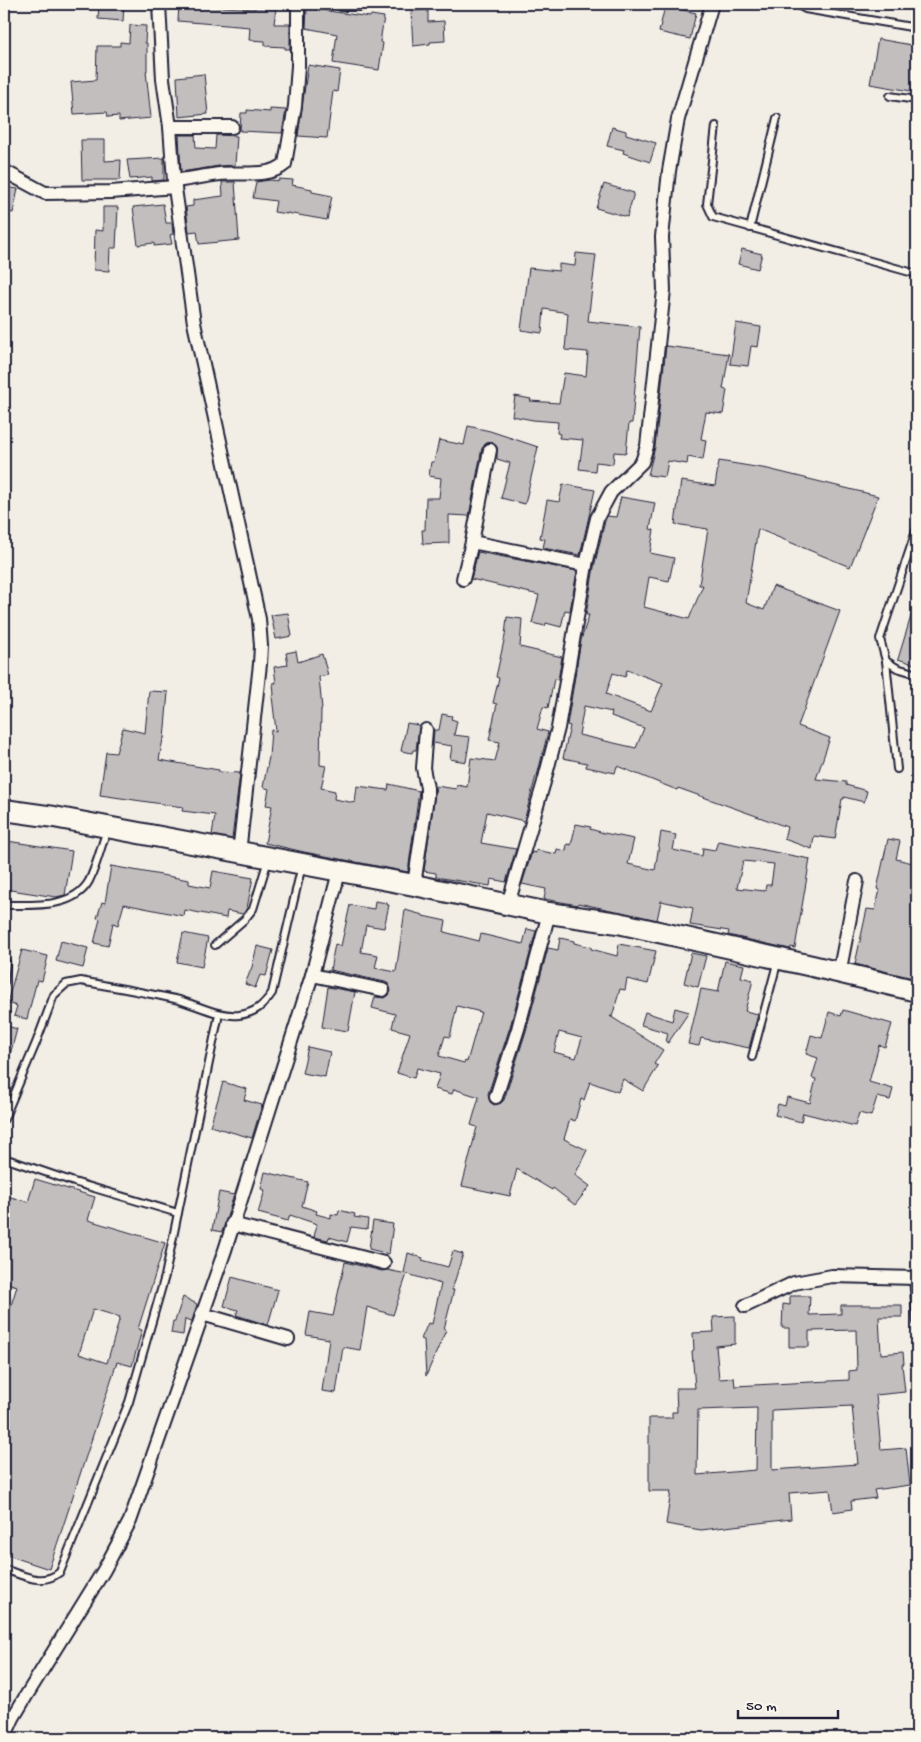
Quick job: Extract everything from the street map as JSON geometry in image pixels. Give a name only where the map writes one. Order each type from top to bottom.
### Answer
[{"type":"main road","points":[[4,812],[54,817],[414,885],[549,913],[618,923],[917,992]]},
{"type":"street","points":[[159,4],[162,79],[170,127],[174,184],[194,323],[259,619],[260,664],[239,853]]},
{"type":"street","points":[[4,171],[45,193],[111,192],[174,184],[222,174],[264,173],[278,170],[284,164],[295,106],[298,66],[298,4]]},
{"type":"street","points":[[342,4],[360,4]]},
{"type":"street","points":[[508,904],[558,728],[586,565],[597,518],[611,492],[642,462],[647,446],[664,290],[662,237],[669,171],[678,119],[712,4]]},
{"type":"street","points":[[170,127],[232,128]]},
{"type":"street","points":[[463,578],[490,450]]},
{"type":"street","points":[[472,542],[586,565]]},
{"type":"street","points":[[414,885],[428,788],[423,768],[426,730]]},
{"type":"street","points":[[4,1738],[17,1710],[104,1570],[130,1521],[232,1224],[312,975],[339,872]]},
{"type":"street","points":[[839,974],[857,881]]},
{"type":"street","points":[[496,1097],[518,1029],[549,913]]},
{"type":"street","points":[[312,975],[383,990]]},
{"type":"street","points":[[232,1224],[384,1263]]},
{"type":"street","points":[[745,1306],[794,1283],[832,1276],[915,1278]]},
{"type":"street","points":[[202,1314],[288,1339]]},
{"type":"lane","points":[[796,4],[805,9],[917,28]]},
{"type":"lane","points":[[890,96],[917,100]]},
{"type":"lane","points":[[750,228],[777,118]]},
{"type":"lane","points":[[716,126],[707,204],[713,217],[917,274]]},
{"type":"lane","points":[[897,769],[886,661],[880,639],[917,528]]},
{"type":"lane","points":[[886,661],[897,668],[917,674]]},
{"type":"lane","points":[[8,905],[36,906],[70,898],[80,892],[89,880],[107,828]]},
{"type":"lane","points":[[215,945],[245,919],[253,909],[269,859]]},
{"type":"lane","points":[[4,1120],[54,995],[66,984],[80,981],[177,999],[219,1014],[237,1015],[253,1012],[263,1006],[272,993],[302,865]]},
{"type":"lane","points":[[752,1057],[778,959]]},
{"type":"lane","points":[[4,960],[6,962],[4,982]]},
{"type":"lane","points":[[4,1569],[44,1581],[53,1578],[60,1572],[128,1402],[165,1276],[219,1014]]},
{"type":"lane","points":[[4,1158],[74,1182],[178,1213]]},
{"type":"lane","points":[[915,1278],[917,1322]]},
{"type":"building","points":[[99,4],[124,4],[123,21],[98,19]]},
{"type":"building","points":[[179,4],[255,9],[255,7],[276,8],[274,24],[290,24],[290,49],[265,46],[265,41],[249,40],[250,27],[178,21]]},
{"type":"building","points":[[665,6],[696,13],[690,39],[659,32]]},
{"type":"building","points":[[307,8],[370,17],[371,15],[384,17],[380,42],[383,43],[379,70],[333,63],[337,34],[306,28]]},
{"type":"building","points":[[428,10],[428,22],[444,21],[445,41],[413,46],[411,11]]},
{"type":"building","points":[[130,25],[146,26],[146,71],[151,118],[119,121],[119,116],[108,117],[107,112],[74,114],[71,82],[96,80],[97,46],[120,46],[120,42],[129,43]]},
{"type":"building","points":[[878,39],[917,46],[917,92],[870,84]]},
{"type":"building","points":[[308,65],[340,70],[337,92],[333,91],[327,138],[298,136]]},
{"type":"building","points":[[204,74],[208,114],[179,117],[177,77]]},
{"type":"building","points":[[270,109],[286,110],[282,133],[240,131],[241,113],[247,113],[247,110],[270,112]]},
{"type":"building","points":[[612,127],[626,131],[626,134],[656,143],[650,162],[623,153],[624,150],[607,146]]},
{"type":"building","points":[[179,135],[195,135],[196,148],[215,149],[216,135],[237,136],[235,165],[181,172]]},
{"type":"building","points":[[81,140],[105,140],[105,161],[121,160],[120,180],[82,180]]},
{"type":"building","points":[[164,158],[164,180],[152,181],[152,177],[130,179],[127,160]]},
{"type":"building","points":[[279,179],[293,180],[292,185],[332,196],[327,220],[274,212],[276,201],[253,198],[256,182],[279,181]]},
{"type":"building","points":[[222,182],[235,182],[239,240],[199,244],[197,231],[189,232],[186,207],[193,206],[193,200],[223,196]]},
{"type":"building","points":[[604,184],[634,193],[627,217],[596,208]]},
{"type":"building","points":[[4,187],[18,189],[13,213],[4,211]]},
{"type":"building","points":[[163,204],[166,223],[172,223],[173,234],[170,235],[172,244],[154,246],[154,243],[138,245],[133,207]]},
{"type":"building","points":[[103,207],[118,207],[116,248],[110,248],[109,271],[94,270],[95,230],[103,231]]},
{"type":"building","points":[[742,249],[762,254],[758,269],[738,264]]},
{"type":"building","points":[[576,253],[596,255],[588,321],[640,327],[632,423],[629,423],[626,453],[614,452],[613,464],[596,462],[595,471],[579,469],[583,440],[559,438],[560,434],[557,433],[558,422],[512,416],[515,396],[531,399],[530,401],[559,403],[564,373],[586,376],[588,352],[565,350],[568,313],[544,309],[542,333],[521,330],[529,268],[559,271],[559,264],[575,266]]},
{"type":"building","points":[[736,323],[761,327],[758,347],[751,346],[748,366],[730,364]]},
{"type":"building","points":[[666,346],[729,354],[723,389],[727,390],[723,414],[706,412],[701,439],[706,440],[703,460],[688,457],[687,464],[668,461],[665,477],[648,475],[655,447]]},
{"type":"building","points":[[468,426],[490,431],[538,447],[525,504],[501,498],[510,463],[497,459],[497,447],[492,442],[487,443],[482,448],[469,516],[449,515],[449,543],[423,544],[422,530],[425,530],[426,498],[439,498],[441,478],[429,476],[431,462],[434,462],[439,440],[464,445]]},
{"type":"building","points":[[719,461],[768,469],[878,496],[850,567],[758,529],[746,603],[764,610],[773,586],[840,611],[798,726],[830,738],[816,779],[846,782],[846,785],[867,791],[864,802],[844,797],[842,799],[835,839],[814,836],[812,849],[784,839],[787,827],[678,788],[677,790],[617,766],[615,773],[586,767],[587,763],[563,758],[570,726],[567,725],[581,640],[589,615],[586,615],[594,567],[607,516],[616,517],[621,497],[655,503],[650,529],[654,530],[650,553],[674,558],[669,581],[649,577],[644,607],[689,619],[703,585],[699,585],[708,529],[675,524],[681,481],[715,486]],"holes":[[[627,670],[663,683],[651,711],[606,694],[613,673],[625,677]],[[584,706],[612,712],[611,716],[644,728],[636,748],[579,735]]]},
{"type":"building","points":[[563,484],[595,490],[580,555],[543,548],[545,539],[540,538],[547,500],[559,502]]},
{"type":"building","points":[[478,552],[577,571],[570,611],[565,610],[561,627],[546,623],[545,626],[532,623],[539,595],[471,579]]},
{"type":"building","points":[[915,603],[917,603],[917,665],[898,659]]},
{"type":"building","points":[[288,613],[292,636],[276,639],[271,615]]},
{"type":"building","points":[[507,617],[522,619],[520,647],[562,657],[558,680],[554,679],[548,708],[543,707],[537,729],[548,732],[524,821],[487,812],[481,843],[516,849],[506,882],[491,879],[490,886],[436,877],[436,873],[424,871],[436,786],[456,789],[457,785],[467,787],[471,758],[495,761],[500,742],[489,740],[497,704],[493,703],[499,678],[496,677]]},
{"type":"building","points":[[296,651],[298,662],[322,654],[328,675],[319,677],[322,709],[320,765],[326,766],[321,788],[335,791],[334,799],[355,803],[357,786],[388,790],[389,784],[419,791],[408,872],[265,843],[272,806],[266,805],[269,789],[263,787],[269,757],[271,730],[276,731],[272,696],[274,695],[273,683],[276,683],[274,667],[288,665],[286,653]]},
{"type":"building","points":[[149,691],[168,692],[164,739],[159,760],[219,770],[219,772],[240,773],[232,839],[212,835],[215,815],[182,811],[183,807],[100,795],[106,752],[116,753],[123,728],[145,733]]},
{"type":"building","points":[[442,714],[452,716],[451,719],[457,721],[454,735],[470,737],[466,762],[450,759],[452,746],[433,743],[434,730],[439,730]]},
{"type":"building","points":[[407,723],[418,725],[419,727],[416,750],[413,750],[412,753],[401,751]]},
{"type":"building","points":[[576,824],[591,827],[590,829],[604,833],[634,839],[628,864],[655,870],[661,832],[676,835],[673,850],[702,856],[703,848],[715,850],[718,841],[810,859],[795,948],[791,947],[790,949],[728,935],[729,931],[690,925],[693,908],[661,901],[657,920],[578,903],[578,905],[544,899],[546,889],[522,884],[532,852],[536,853],[536,850],[556,854],[557,849],[566,851],[567,844],[571,845]],"holes":[[[743,861],[774,864],[771,885],[766,885],[765,891],[737,888]]]},
{"type":"building","points":[[888,839],[900,841],[896,859],[917,864],[917,979],[855,964],[867,909],[875,910],[880,890],[877,889]]},
{"type":"building","points":[[7,841],[72,851],[65,895],[56,897],[4,889],[4,861]]},
{"type":"building","points":[[111,866],[189,880],[189,884],[210,888],[213,871],[253,878],[247,908],[243,914],[227,911],[226,918],[185,910],[184,916],[124,904],[118,925],[113,923],[108,946],[94,943],[100,919],[97,918],[102,902],[105,903]]},
{"type":"building","points":[[375,901],[389,905],[384,928],[366,925],[361,952],[378,955],[375,968],[396,972],[405,910],[446,921],[444,932],[479,941],[481,934],[523,944],[527,929],[536,931],[510,1027],[488,1094],[490,1102],[494,1105],[504,1100],[526,1031],[548,948],[558,950],[560,938],[617,956],[619,944],[656,951],[648,984],[627,979],[625,990],[620,989],[612,1017],[610,1016],[663,1050],[654,1064],[658,1066],[643,1091],[623,1079],[618,1092],[590,1082],[584,1100],[581,1099],[575,1121],[570,1119],[564,1139],[587,1150],[575,1175],[590,1186],[575,1205],[553,1188],[552,1190],[517,1169],[510,1196],[462,1186],[477,1127],[471,1125],[479,1097],[454,1089],[452,1094],[435,1089],[440,1074],[417,1068],[414,1078],[397,1073],[410,1033],[392,1028],[395,1014],[372,1008],[375,997],[385,998],[389,995],[391,991],[389,984],[330,970],[335,944],[341,946],[350,905],[374,909]],"holes":[[[457,1006],[481,1012],[467,1062],[465,1061],[464,1063],[439,1056],[445,1036],[450,1037]],[[559,1032],[582,1038],[576,1058],[554,1052]]]},
{"type":"building","points":[[183,933],[208,938],[202,967],[177,962]]},
{"type":"building","points":[[61,941],[88,948],[83,968],[56,961]]},
{"type":"building","points":[[257,946],[273,950],[266,976],[260,975],[255,988],[245,984],[252,967]]},
{"type":"building","points":[[22,950],[48,956],[42,981],[37,980],[27,1019],[14,1016],[17,1006],[7,1003]]},
{"type":"building","points":[[691,953],[706,956],[698,987],[684,983]]},
{"type":"building","points":[[725,961],[744,965],[741,977],[753,980],[745,1011],[758,1014],[749,1048],[701,1038],[699,1046],[688,1044],[701,989],[718,992]]},
{"type":"building","points":[[328,987],[355,992],[348,1031],[322,1027]]},
{"type":"building","points":[[675,1008],[689,1012],[668,1043],[666,1042],[668,1033],[641,1025],[645,1012],[672,1021]]},
{"type":"building","points":[[843,1010],[892,1024],[885,1047],[879,1045],[869,1082],[893,1089],[890,1100],[877,1097],[871,1116],[859,1113],[855,1126],[803,1113],[801,1122],[775,1115],[778,1104],[785,1106],[787,1097],[810,1103],[816,1079],[812,1078],[818,1058],[806,1054],[811,1035],[822,1038],[829,1012],[841,1016]]},
{"type":"building","points":[[4,1025],[17,1029],[7,1066],[4,1065]]},
{"type":"building","points":[[308,1047],[330,1052],[325,1077],[302,1073]]},
{"type":"building","points":[[223,1082],[247,1089],[244,1100],[262,1105],[252,1138],[210,1126]]},
{"type":"building","points":[[265,1172],[308,1182],[302,1206],[317,1211],[316,1214],[331,1218],[331,1214],[338,1215],[339,1210],[355,1214],[354,1217],[368,1219],[367,1229],[351,1227],[347,1242],[329,1237],[328,1240],[314,1237],[317,1224],[290,1215],[288,1221],[258,1213],[265,1190],[261,1189]]},
{"type":"building","points":[[35,1179],[95,1197],[88,1220],[165,1243],[138,1329],[142,1330],[132,1366],[117,1362],[49,1569],[4,1554],[4,1328],[17,1286],[4,1282],[4,1195],[28,1202]],"holes":[[[93,1309],[120,1317],[107,1363],[79,1354]]]},
{"type":"building","points":[[219,1192],[234,1195],[222,1232],[212,1230]]},
{"type":"building","points":[[373,1221],[393,1224],[389,1254],[369,1249]]},
{"type":"building","points":[[453,1251],[463,1254],[452,1290],[454,1290],[444,1329],[446,1330],[426,1376],[424,1340],[421,1339],[428,1323],[432,1324],[441,1284],[404,1273],[408,1253],[423,1258],[422,1260],[448,1267]]},
{"type":"building","points":[[345,1262],[382,1271],[387,1270],[407,1274],[393,1315],[367,1307],[360,1350],[343,1347],[336,1393],[322,1391],[329,1339],[306,1335],[310,1312],[333,1316]]},
{"type":"building","points":[[232,1277],[278,1290],[268,1325],[236,1315],[238,1310],[224,1306]]},
{"type":"building","points":[[790,1296],[810,1296],[809,1315],[841,1314],[841,1305],[902,1305],[902,1317],[879,1317],[881,1354],[903,1352],[904,1364],[902,1364],[905,1392],[876,1395],[881,1450],[906,1448],[910,1485],[874,1490],[876,1498],[851,1501],[852,1509],[833,1512],[830,1490],[789,1493],[791,1519],[701,1530],[666,1524],[671,1491],[649,1491],[649,1418],[672,1418],[672,1412],[677,1412],[676,1388],[695,1388],[692,1351],[694,1350],[693,1333],[714,1332],[713,1317],[735,1316],[735,1344],[716,1346],[719,1379],[734,1378],[735,1386],[849,1380],[849,1371],[857,1370],[856,1330],[809,1331],[809,1347],[789,1347],[789,1328],[782,1328],[783,1304],[790,1305]],"holes":[[[852,1406],[858,1464],[772,1470],[772,1410]],[[757,1408],[756,1470],[697,1475],[698,1410]]]},
{"type":"building","points":[[183,1297],[197,1304],[192,1321],[185,1319],[183,1335],[171,1333],[173,1321],[175,1321]]}]
